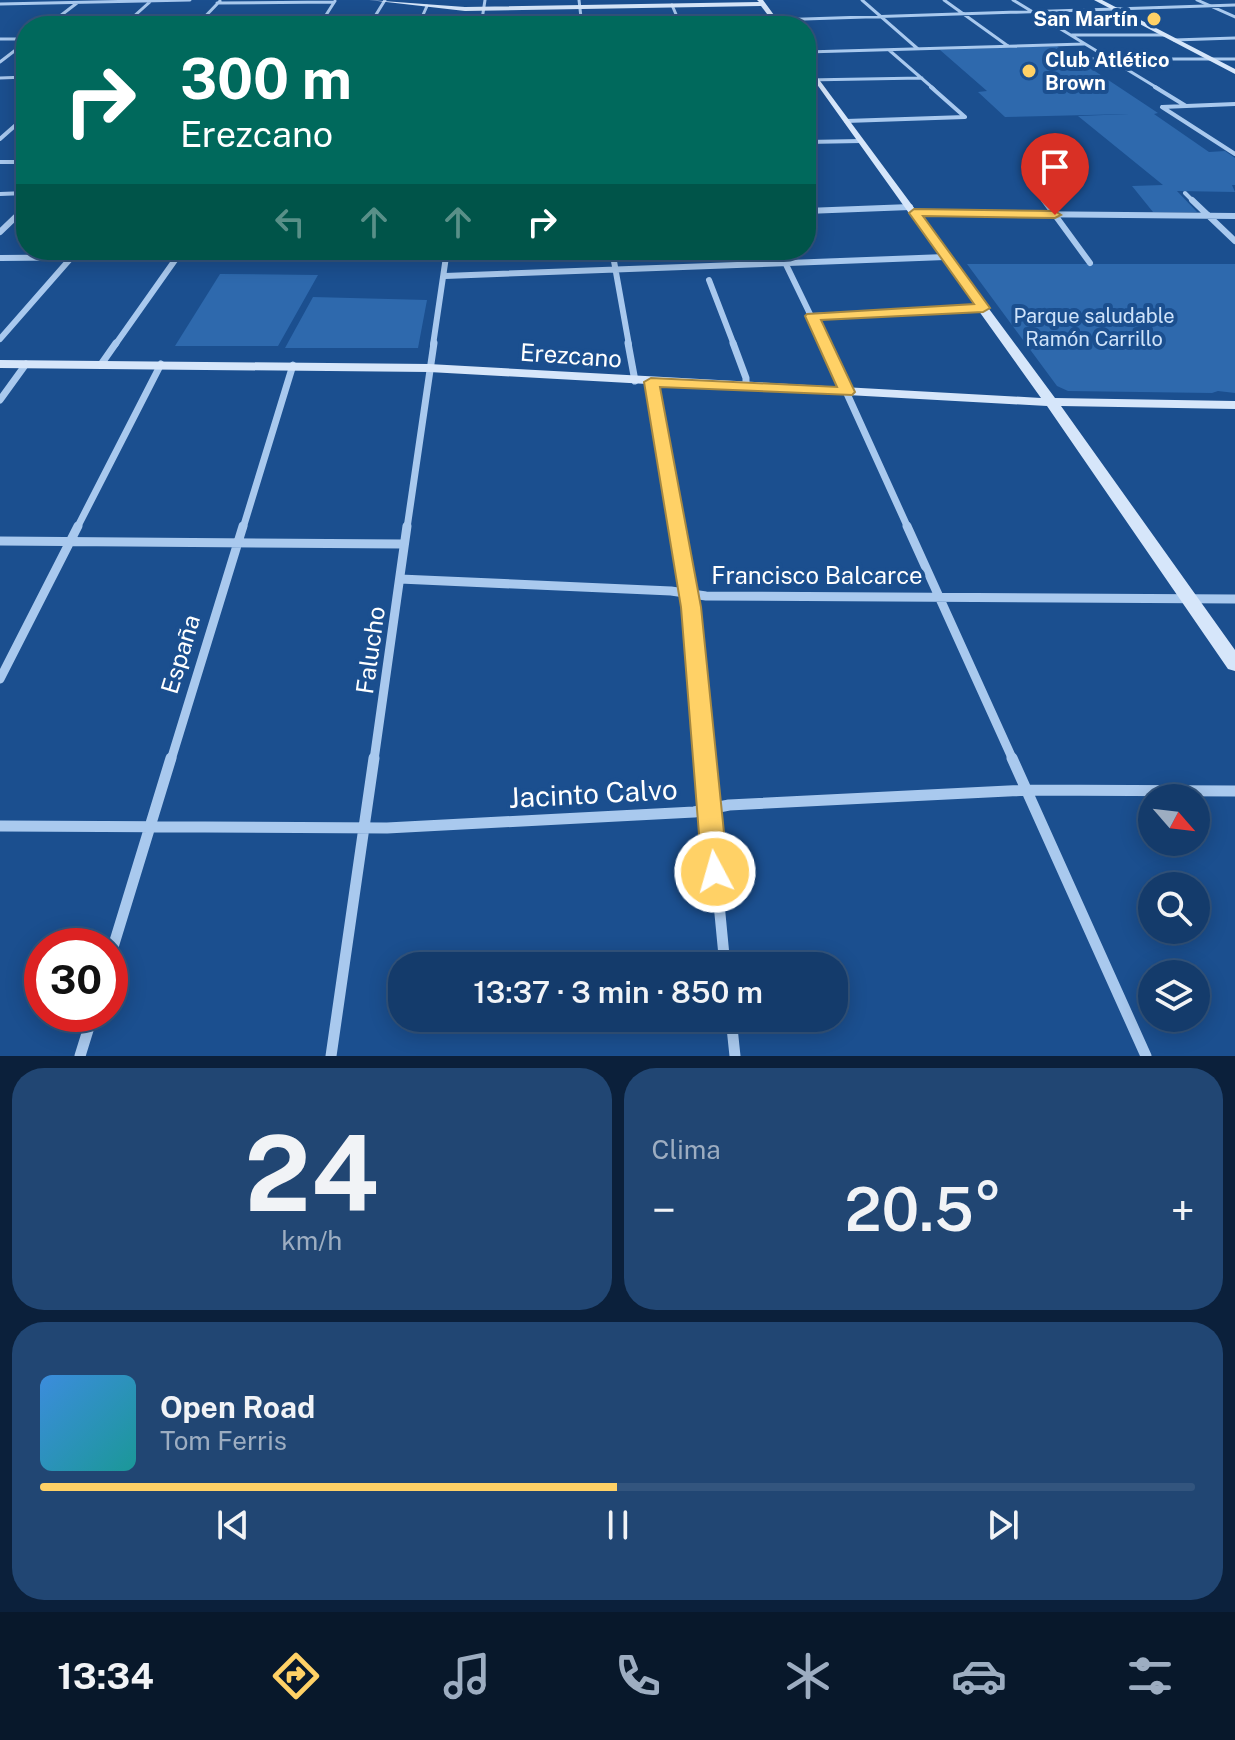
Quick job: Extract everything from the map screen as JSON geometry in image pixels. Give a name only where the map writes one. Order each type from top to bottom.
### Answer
[{"type":"street","points":[[0,7],[14,0]]},
{"type":"street","points":[[134,16],[151,0]]},
{"type":"street","points":[[7,4],[190,0]]},
{"type":"street","points":[[372,0],[483,9],[579,3],[672,5],[761,2]]},
{"type":"street","points":[[482,16],[485,0]]},
{"type":"street","points":[[862,0],[918,49]]},
{"type":"street","points":[[944,0],[1008,46]]},
{"type":"street","points":[[1013,0],[1186,106]]},
{"type":"street","points":[[1097,0],[1235,72]]},
{"type":"street","points":[[1197,0],[1235,17]]},
{"type":"street","points":[[60,16],[80,1]]},
{"type":"street","points":[[219,2],[335,1]]},
{"type":"street","points":[[325,16],[335,1]]},
{"type":"street","points":[[672,5],[677,16]]},
{"type":"street","points":[[816,21],[1235,5]]},
{"type":"street","points":[[422,16],[427,6]]},
{"type":"street","points":[[1071,35],[1164,35]]},
{"type":"street","points":[[1174,40],[1235,38]]},
{"type":"street","points":[[816,52],[1084,44]]},
{"type":"street","points":[[0,62],[16,49]]},
{"type":"street","points":[[846,121],[965,117],[889,50]]},
{"type":"street","points":[[1080,59],[1235,59]]},
{"type":"street","points":[[816,80],[922,78]]},
{"type":"street","points":[[816,85],[983,308],[1235,664]]},
{"type":"street","points":[[1235,104],[1162,107],[1235,154]]},
{"type":"street","points":[[816,142],[861,141]]},
{"type":"street","points":[[1036,188],[1090,263]]},
{"type":"street","points":[[1185,193],[1235,241]]},
{"type":"street","points":[[816,211],[1235,216]]},
{"type":"street","points":[[0,232],[16,217]]},
{"type":"street","points":[[445,276],[945,257]]},
{"type":"street","points":[[0,339],[70,260]]},
{"type":"street","points":[[102,363],[176,260]]},
{"type":"street","name":"Falucho","points":[[331,1056],[446,260]]},
{"type":"street","points":[[613,260],[635,381]]},
{"type":"street","points":[[784,262],[812,316],[1029,790],[1146,1056]]},
{"type":"street","points":[[709,280],[746,378],[746,387]]},
{"type":"street","points":[[812,316],[983,308]]},
{"type":"street","name":"Erezcano","points":[[0,364],[429,368],[1051,403],[1232,407]]},
{"type":"street","points":[[0,400],[26,364]]},
{"type":"street","points":[[0,679],[161,364]]},
{"type":"street","name":"España","points":[[119,928],[293,365]]},
{"type":"street","points":[[651,382],[688,593],[724,952]]},
{"type":"street","points":[[0,541],[403,544]]},
{"type":"street","name":"Francisco Balcarce","points":[[400,579],[706,596],[1235,599]]},
{"type":"street","name":"Jacinto Calvo","points":[[0,826],[366,827],[1029,790],[1235,791]]},
{"type":"street","points":[[80,1056],[87,1032]]},
{"type":"street","points":[[732,1032],[735,1056]]},
{"type":"green space","points":[[1057,46],[1158,113],[1154,114],[1209,152],[1225,151],[1235,158],[1235,185],[1232,185],[1235,192],[1177,191],[1197,212],[1153,212],[1132,186],[1163,185],[1078,116],[1129,114],[1005,117],[978,92],[987,91],[940,50]]},
{"type":"green space","name":"Parque saludable Ramón Carrillo","points":[[967,264],[1235,264],[1235,393],[1068,391],[1057,386]]},
{"type":"green space","points":[[220,274],[318,275],[278,346],[175,346]]},
{"type":"green space","points":[[313,297],[427,300],[418,348],[285,348]]},
{"type":"place","name":"San Martín","points":[[1154,19]]},
{"type":"place","name":"Club Atlético Brown","points":[[1029,71]]},
{"type":"route","points":[[715,872],[691,607],[651,382],[847,392],[812,316],[983,308],[914,213],[1055,215]]}]
